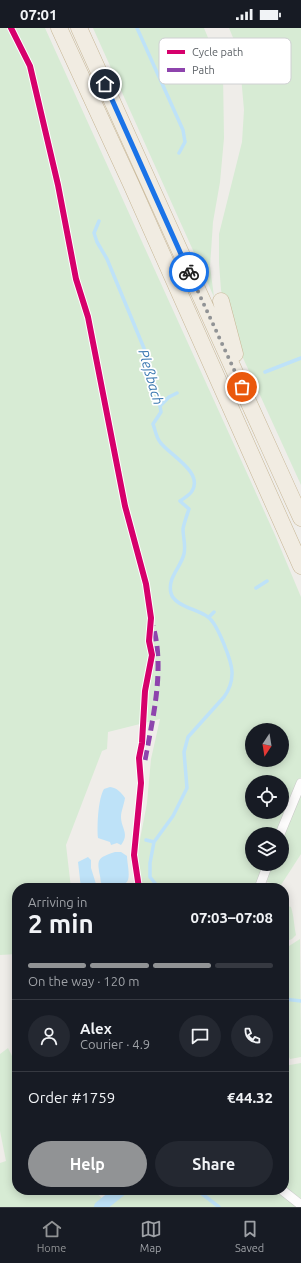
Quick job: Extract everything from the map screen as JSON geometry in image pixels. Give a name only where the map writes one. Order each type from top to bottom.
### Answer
[{"type":"highway","points":[[59,28],[128,177],[301,566]]},
{"type":"highway","points":[[79,28],[301,518]]},
{"type":"highway","points":[[221,301],[242,387]]},
{"type":"street","points":[[283,827],[301,783]]},
{"type":"street","points":[[261,883],[265,871]]},
{"type":"street","points":[[289,1195],[301,1205]]},
{"type":"green space","points":[[0,28],[45,28],[275,535],[301,597],[301,777],[289,806],[289,775],[245,775],[245,819],[283,819],[280,827],[245,827],[245,871],[262,871],[257,883],[140,883],[137,855],[147,803],[151,759],[160,719],[108,732],[107,749],[102,751],[66,845],[70,883],[12,883],[12,954],[0,955]]},
{"type":"green space","points":[[93,28],[204,28],[208,38],[159,38],[159,84],[223,84],[224,138],[220,182],[213,222],[210,266],[214,297]]},
{"type":"green space","points":[[229,28],[301,28],[301,485],[233,336],[221,290],[219,263],[219,234],[242,142],[244,110],[242,84],[291,84],[291,38],[233,38]]},
{"type":"green space","points":[[301,789],[301,854],[282,883],[267,882],[269,871],[289,871],[289,827],[285,827]]},
{"type":"green space","points":[[289,906],[291,907],[293,914],[296,935],[289,940]]},
{"type":"green space","points":[[300,939],[301,1057],[290,1059],[289,1057],[289,946]]},
{"type":"green space","points":[[8,1048],[12,1056],[12,1195],[99,1195],[103,1199],[111,1195],[283,1195],[299,1207],[0,1207],[0,1163],[6,1161],[0,1131],[0,1054]]},
{"type":"green space","points":[[301,1063],[301,1199],[289,1190],[289,1065]]},
{"type":"water","points":[[110,787],[115,788],[125,798],[121,812],[121,821],[125,838],[121,845],[117,843],[111,845],[110,842],[98,838],[100,799],[104,789]]},
{"type":"water","points":[[115,852],[121,852],[127,856],[129,877],[126,883],[102,883],[99,863],[105,856]]},
{"type":"water","points":[[88,857],[91,860],[91,868],[96,883],[80,883],[78,862]]},
{"type":"waterway","name":"Pleßbach","points":[[137,28],[159,77]]},
{"type":"waterway","name":"Pleßbach","points":[[162,84],[183,130],[185,142],[179,153]]},
{"type":"waterway","name":"Pleßbach","points":[[99,221],[94,233],[97,242],[107,259],[148,358],[161,412],[153,424],[157,435],[164,447],[184,464],[193,477],[194,484],[192,491],[180,501],[189,509],[183,529],[185,551],[171,582],[171,593],[176,601],[203,614],[212,621],[224,644],[232,669],[231,683],[226,694],[188,737],[184,752],[187,788],[173,816],[154,842],[150,863],[150,877],[155,883]]},
{"type":"waterway","points":[[265,372],[301,358]]},
{"type":"waterway","points":[[160,406],[169,397],[177,393]]},
{"type":"waterway","points":[[256,588],[267,581]]},
{"type":"waterway","name":"Pleßbach","points":[[209,617],[214,612]]},
{"type":"waterway","points":[[146,840],[154,842]]},
{"type":"waterway","points":[[289,1000],[301,1001]]},
{"type":"waterway","points":[[100,1207],[115,1195]]},
{"type":"waterway","name":"Pleßbach","points":[[203,1195],[219,1207]]},
{"type":"marked path","points":[[145,760],[154,710],[158,676],[158,659],[153,626]]},
{"type":"cycle path","points":[[11,28],[30,66],[58,185],[76,279],[88,317],[125,506],[146,584],[151,618],[149,641],[152,655],[145,691],[142,743],[139,758],[141,783],[134,855],[138,883]]},
{"type":"way so far","points":[[189,272],[242,387]]},
{"type":"route","points":[[105,84],[189,272]]}]
